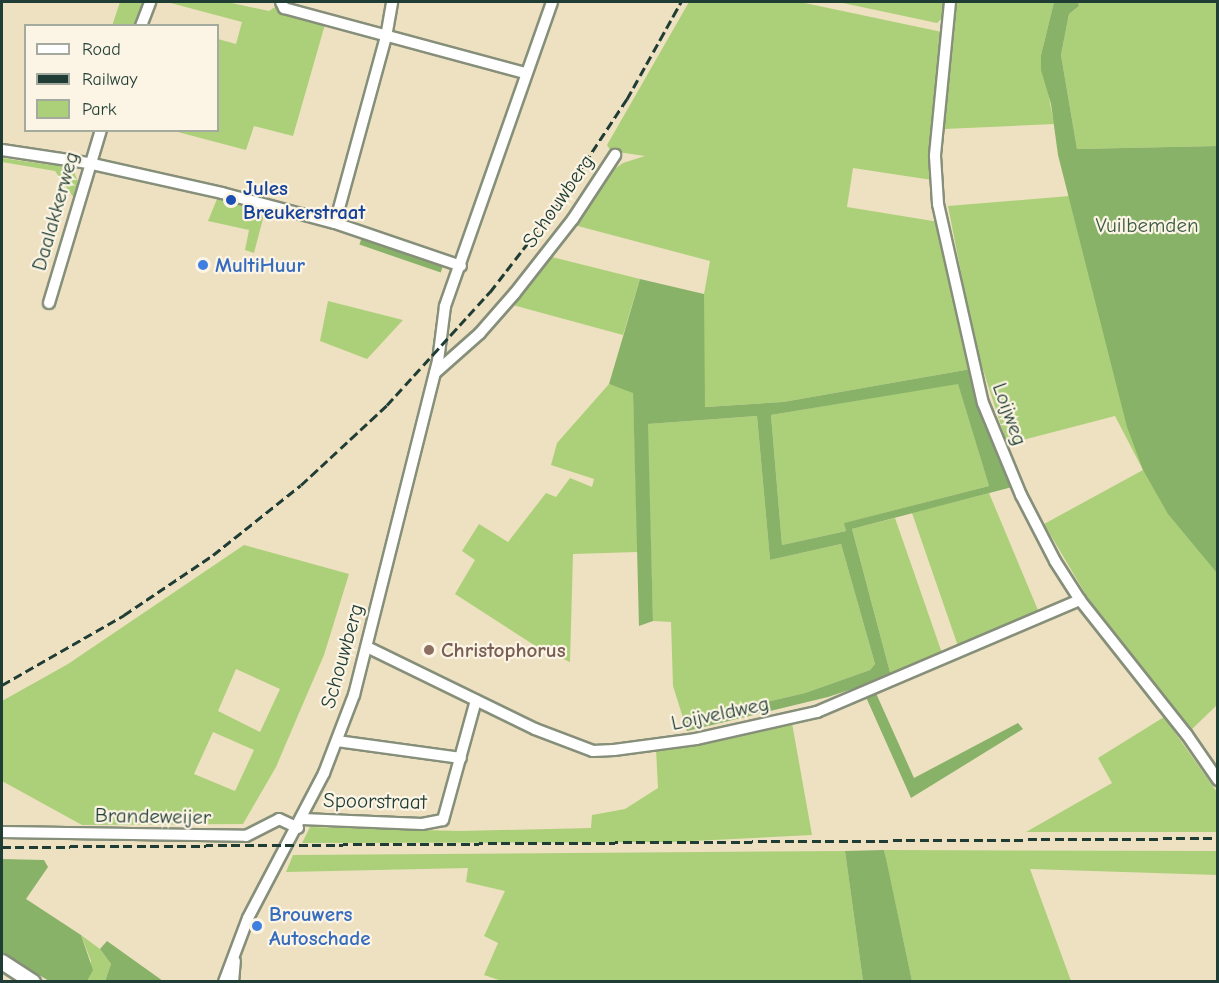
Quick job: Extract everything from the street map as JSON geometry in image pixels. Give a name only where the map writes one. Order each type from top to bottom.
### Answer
[{"type":"main road","points":[[2,962],[30,980]]},
{"type":"street","points":[[142,24],[150,2]]},
{"type":"street","points":[[281,2],[284,8],[525,73]]},
{"type":"street","points":[[335,223],[386,37],[392,2]]},
{"type":"street","name":"Schouwberg","points":[[224,981],[241,932],[300,823],[337,741],[367,647],[435,373],[445,306],[461,266],[525,73],[552,2]]},
{"type":"street","name":"Loijweg","points":[[950,2],[934,156],[938,204],[969,354],[1002,452],[1055,561],[1080,600],[1187,735],[1218,780]]},
{"type":"street","name":"Daalakkerweg","points":[[49,303],[88,163],[100,132]]},
{"type":"street","points":[[2,150],[88,163],[335,223],[461,266]]},
{"type":"street","name":"Schouwberg","points":[[435,373],[480,333],[515,292],[573,219],[615,155]]},
{"type":"street","name":"Loijveldweg","points":[[367,647],[535,729],[593,751],[642,748],[817,712],[1080,600]]},
{"type":"street","points":[[337,741],[461,758],[476,700]]},
{"type":"street","name":"Spoorstraat","points":[[300,823],[422,824],[439,822],[445,816],[461,758]]},
{"type":"street","name":"Brandeweijer","points":[[2,832],[246,836],[279,819],[300,823]]},
{"type":"street","name":"Schouwberg","points":[[233,981],[241,932]]},
{"type":"green space","points":[[120,2],[145,2],[136,24],[113,24]]},
{"type":"green space","points":[[167,2],[227,2],[269,11],[275,7],[326,21],[293,136],[254,126],[246,150],[178,132],[219,132],[219,39],[236,44],[242,22]]},
{"type":"green space","points":[[689,2],[800,2],[942,32],[931,140],[932,180],[853,168],[847,207],[939,222],[971,369],[783,402],[704,407],[704,294],[710,261],[574,225],[607,174],[623,163],[645,156],[611,151],[607,145]]},
{"type":"green space","points":[[838,2],[946,2],[944,17],[937,23]]},
{"type":"green space","points":[[955,2],[1054,2],[1041,55],[1054,124],[944,129]]},
{"type":"green space","name":"Vuilbemden","points":[[1054,2],[1078,2],[1079,6],[1069,14],[1061,55],[1077,149],[1217,146],[1217,573],[1168,514],[1143,470],[1127,427],[1058,155],[1051,104],[1041,70],[1041,55]]},
{"type":"green space","points":[[1078,2],[1217,2],[1217,146],[1077,149],[1061,55],[1069,14],[1079,6]]},
{"type":"green space","points":[[1061,156],[1217,156],[1217,705],[1190,731],[1095,610],[1044,524],[1143,470],[1115,416],[1007,444],[975,345],[948,206],[1069,196]]},
{"type":"green space","points":[[2,158],[51,165],[61,162],[72,167],[79,184],[76,201],[55,171],[2,162]]},
{"type":"green space","points":[[217,199],[265,211],[254,253],[245,250],[249,230],[208,221]]},
{"type":"green space","points":[[362,237],[443,265],[441,273],[359,245]]},
{"type":"green space","points":[[548,256],[640,279],[623,335],[509,304]]},
{"type":"green space","points":[[640,279],[704,294],[705,407],[783,402],[971,369],[1016,486],[852,529],[891,676],[828,697],[687,731],[684,721],[805,693],[870,670],[875,664],[841,544],[770,560],[757,416],[648,424],[653,621],[639,626],[633,393],[609,384]],"holes":[[[958,384],[989,486],[844,523],[846,531],[782,545],[771,415]]]},
{"type":"green space","points":[[328,301],[403,320],[367,359],[320,341]]},
{"type":"green space","points":[[958,383],[989,486],[845,523],[846,531],[782,545],[771,415]]},
{"type":"green space","points":[[609,384],[633,392],[638,552],[573,554],[570,662],[537,647],[455,594],[475,560],[462,551],[479,524],[508,542],[546,493],[556,497],[570,478],[592,487],[594,479],[551,465],[557,443]]},
{"type":"green space","points":[[757,416],[770,560],[841,544],[875,664],[870,670],[805,693],[684,721],[673,686],[671,622],[653,621],[647,424]]},
{"type":"green space","points":[[989,493],[1040,615],[959,649],[912,513]]},
{"type":"green space","points":[[895,518],[943,656],[891,676],[852,529]]},
{"type":"green space","points":[[244,545],[349,574],[324,655],[276,767],[243,824],[82,825],[2,781],[2,701],[68,664]],"holes":[[[236,669],[280,689],[260,732],[218,711]],[[213,732],[254,750],[235,791],[194,774]]]},
{"type":"green space","points":[[875,691],[914,778],[1018,723],[1023,729],[911,798],[865,695]]},
{"type":"green space","points":[[1164,717],[1217,792],[1217,832],[1026,832],[1112,783],[1098,758]]},
{"type":"green space","points":[[792,723],[812,835],[672,842],[302,843],[310,827],[460,831],[591,828],[592,815],[625,809],[658,788],[656,749]]},
{"type":"green space","points":[[884,850],[1217,851],[1217,875],[1030,869],[1071,981],[912,981]]},
{"type":"green space","points":[[884,850],[912,981],[863,981],[845,851]]},
{"type":"green space","points":[[845,851],[863,981],[502,981],[484,975],[498,943],[484,936],[505,891],[466,882],[468,868],[286,872],[293,855]]},
{"type":"green space","points":[[2,859],[44,860],[48,867],[26,899],[81,935],[93,970],[87,981],[49,981],[2,952]]},
{"type":"green space","points":[[81,935],[100,949],[111,964],[105,981],[87,981],[91,961]]},
{"type":"green space","points":[[107,941],[163,981],[105,981],[111,964],[100,949]]},
{"type":"railway","points":[[2,685],[124,615],[213,555],[301,485],[387,405],[490,292],[555,208],[627,99],[681,2]]},
{"type":"railway","points":[[2,847],[1218,838]]},
{"type":"place","name":"Jules Breukerstraat","points":[[231,200]]},
{"type":"place","name":"MultiHuur","points":[[203,265]]},
{"type":"place","name":"Christophorus","points":[[429,650]]},
{"type":"place","name":"Brouwers Autoschade","points":[[257,926]]}]
